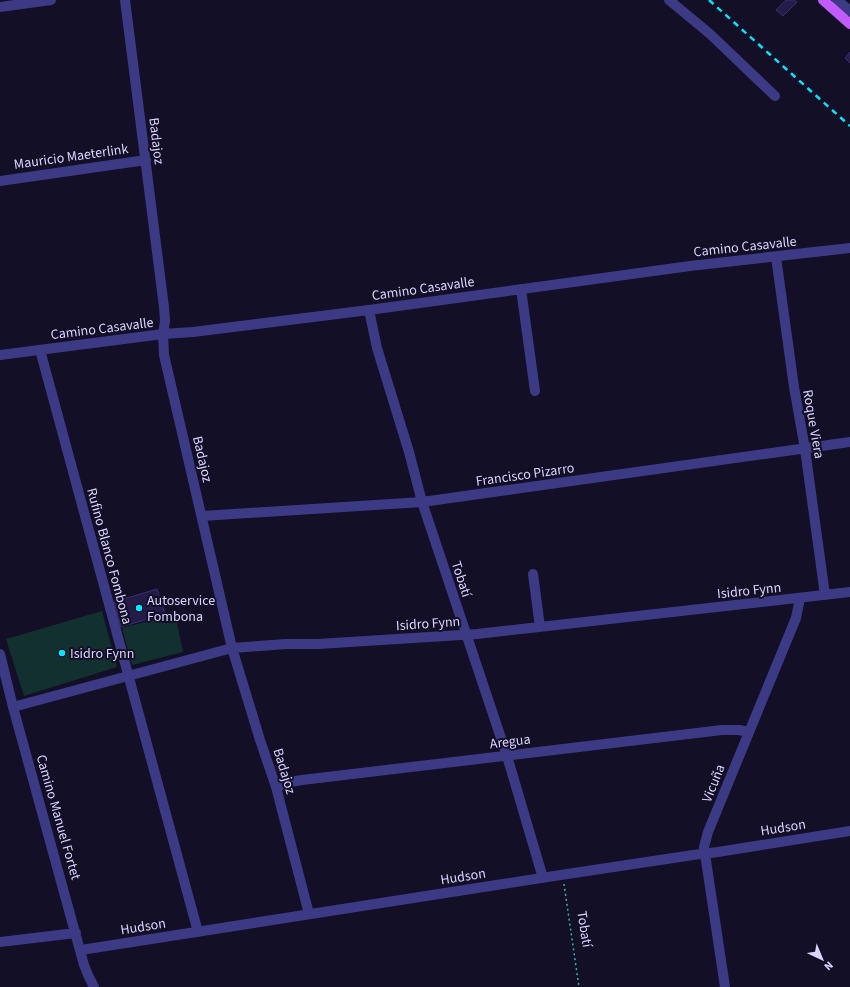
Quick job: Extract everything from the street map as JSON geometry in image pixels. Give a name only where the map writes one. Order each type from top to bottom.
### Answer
[{"type":"main road","points":[[822,0],[850,24]]},
{"type":"street","points":[[0,7],[51,0]]},
{"type":"street","name":"Badajoz","points":[[126,0],[164,307],[164,354],[232,648],[276,787],[308,914]]},
{"type":"street","points":[[669,0],[710,34],[775,96]]},
{"type":"street","points":[[837,0],[850,11]]},
{"type":"street","name":"Mauricio Maeterlink","points":[[0,181],[146,160]]},
{"type":"street","name":"Camino Casavalle","points":[[0,355],[369,310],[690,266],[850,248]]},
{"type":"street","name":"Roque Viera","points":[[776,257],[794,387],[805,448],[825,595]]},
{"type":"street","points":[[521,289],[535,391]]},
{"type":"street","name":"Tobatí","points":[[369,310],[377,348],[409,452],[422,502],[507,756],[543,878]]},
{"type":"street","name":"Rufino Blanco Fombona","points":[[40,350],[198,932]]},
{"type":"street","name":"Francisco Pizarro","points":[[202,516],[422,502],[850,442]]},
{"type":"street","points":[[533,574],[540,627]]},
{"type":"street","name":"Isidro Fynn","points":[[13,707],[232,648],[466,634],[825,595],[848,595]]},
{"type":"street","name":"Vicuña","points":[[725,987],[704,847],[708,832],[796,618],[800,598]]},
{"type":"street","name":"Camino Manuel Fortet","points":[[0,654],[2,668],[76,933],[88,975],[94,987]]},
{"type":"street","name":"Aregua","points":[[276,787],[302,780],[722,730],[739,730],[749,732]]},
{"type":"street","name":"Hudson","points":[[81,950],[850,831]]},
{"type":"street","points":[[0,942],[76,933]]},
{"type":"path","name":"Tobatí","points":[[562,875],[579,987]]},
{"type":"green space","name":"Isidro Fynn","points":[[102,611],[117,667],[24,696],[6,639]]},
{"type":"green space","points":[[175,614],[183,652],[132,665],[122,628]]},
{"type":"building","points":[[786,0],[794,0],[797,2],[783,16],[776,10]]},
{"type":"building","points":[[850,52],[850,63],[845,58]]},
{"type":"building","name":"Autoservice Fombona","points":[[157,589],[165,614],[121,627],[114,602]]},
{"type":"railway","points":[[709,0],[850,126]]},
{"type":"place","name":"Autoservice Fombona","points":[[139,608]]},
{"type":"place","name":"Isidro Fynn","points":[[62,653]]}]
